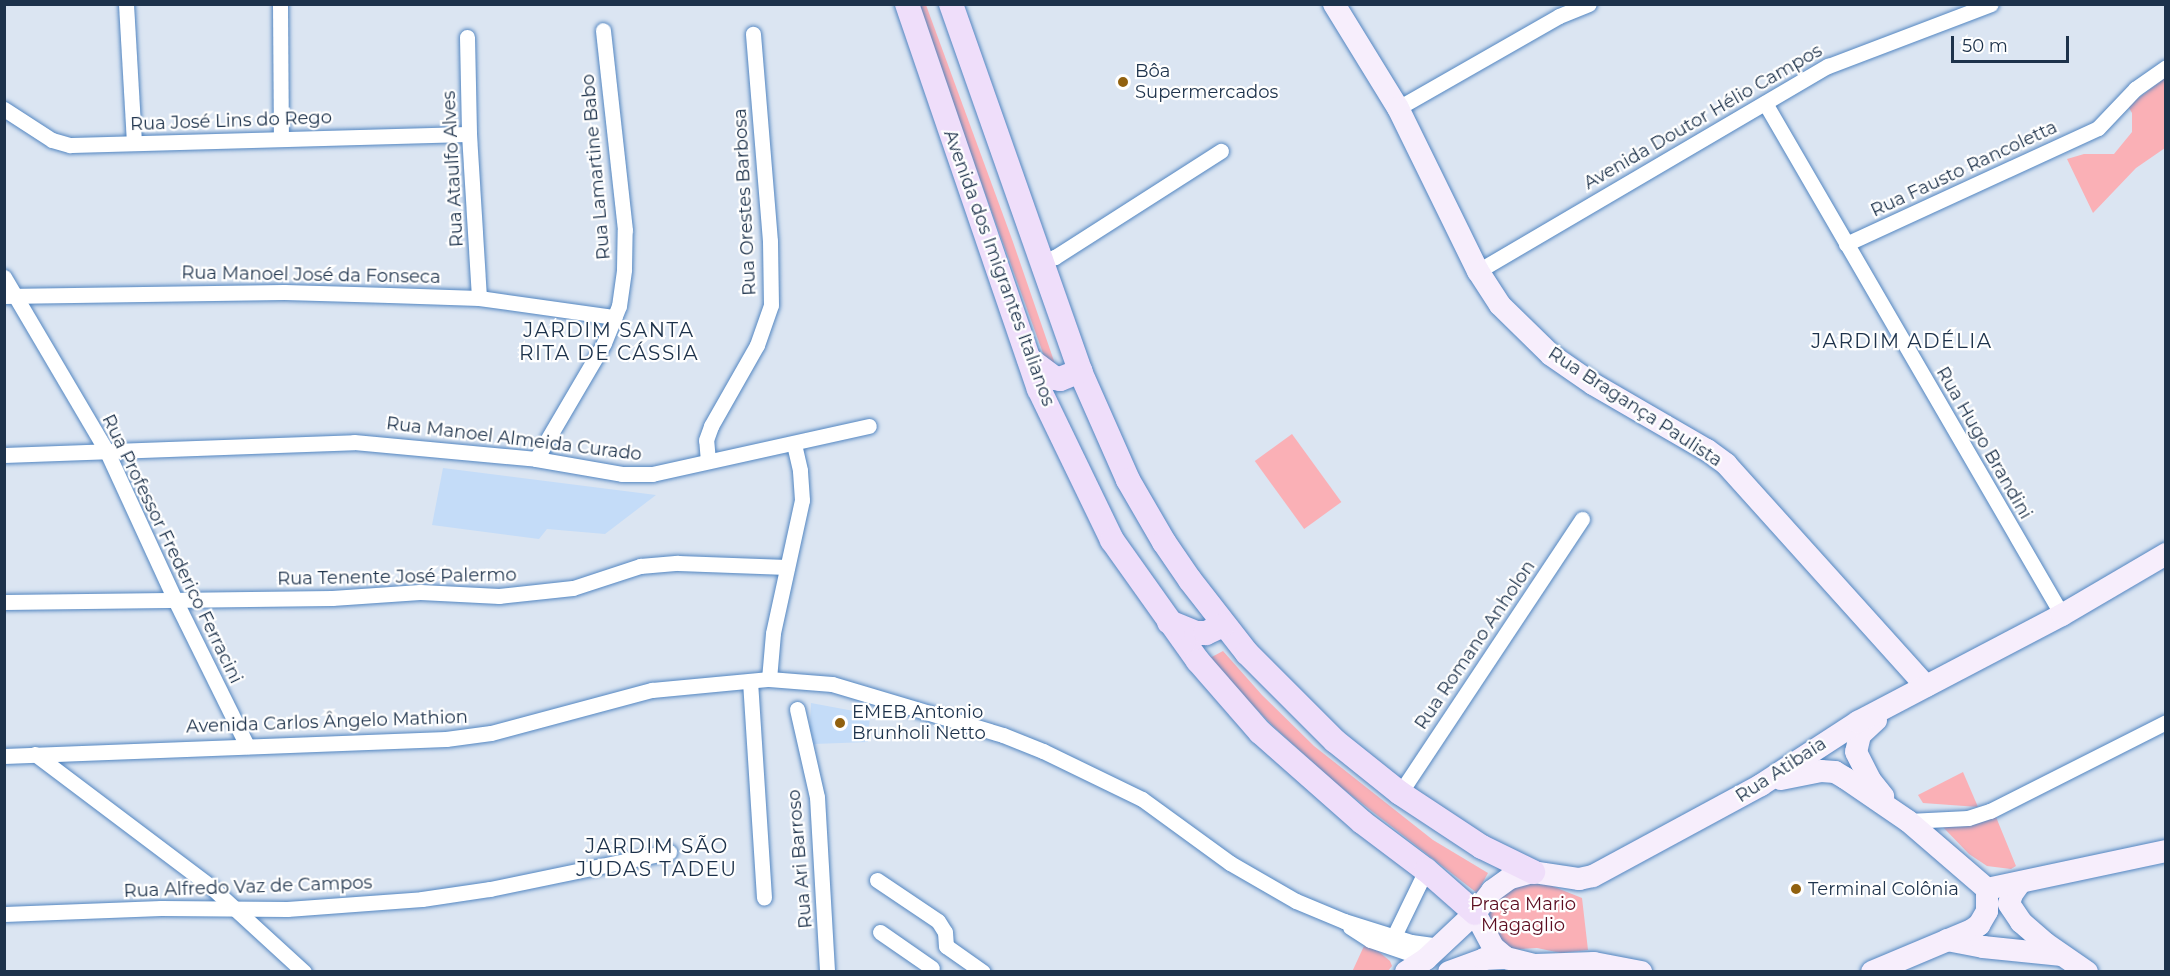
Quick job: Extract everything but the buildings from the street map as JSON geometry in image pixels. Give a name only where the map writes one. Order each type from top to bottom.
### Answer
[{"type":"main road","name":"Avenida dos Imigrantes Italianos","points":[[907,4],[1039,388],[1112,540],[1216,685],[1260,732],[1362,822],[1426,870],[1475,913]]},
{"type":"main road","points":[[951,4],[1080,371],[1140,504],[1190,580],[1223,625],[1305,712],[1400,793],[1482,847],[1533,872]]},
{"type":"main road","name":"Rua Bragança Paulista","points":[[1334,4],[1398,108],[1478,271],[1500,305],[1551,355],[1593,384],[1707,450],[1726,464],[1926,686]]},
{"type":"main road","points":[[1029,359],[1054,378],[1060,379],[1080,371]]},
{"type":"main road","name":"Rua Atibaia","points":[[1406,972],[1433,952],[1475,913],[1492,891],[1503,882],[1533,872],[1579,879],[1593,876],[1761,785],[1850,727],[2061,615],[2166,554]]},
{"type":"main road","points":[[1169,622],[1197,633],[1206,633],[1223,625]]},
{"type":"main road","points":[[1872,972],[1979,925],[1987,911],[1987,889],[1902,816],[1870,780],[1856,752],[1860,735],[1888,708]]},
{"type":"main road","points":[[1761,785],[1810,772],[1834,772],[1902,816]]},
{"type":"main road","points":[[1987,889],[2166,851]]},
{"type":"main road","points":[[2020,883],[2012,894],[2009,904],[2028,930],[2087,972]]},
{"type":"main road","points":[[1475,913],[1494,948],[1495,958]]},
{"type":"main road","points":[[1947,940],[1983,947],[2065,956]]},
{"type":"main road","points":[[1433,952],[1495,958],[1534,968],[1594,963],[1641,972]]},
{"type":"main road","points":[[1449,972],[1495,958]]},
{"type":"street","points":[[126,4],[134,143]]},
{"type":"street","points":[[280,4],[281,139]]},
{"type":"street","points":[[1398,108],[1558,16],[1589,4]]},
{"type":"street","name":"Avenida Doutor Hélio Campos","points":[[1478,271],[1828,66],[1991,4]]},
{"type":"street","name":"Rua Lamartine Babo","points":[[536,459],[604,342],[615,317],[624,269],[625,230],[603,30]]},
{"type":"street","name":"Rua Orestes Barbosa","points":[[708,461],[706,440],[711,426],[757,345],[771,305],[770,241],[753,34]]},
{"type":"street","name":"Rua Ataulfo Alves","points":[[467,37],[469,134],[479,298]]},
{"type":"street","name":"Rua Fausto Rancoletta","points":[[1846,244],[2098,129],[2135,88],[2166,67]]},
{"type":"street","name":"Rua Hugo Brandini","points":[[1765,103],[2061,615]]},
{"type":"street","name":"Rua José Lins do Rego","points":[[4,109],[52,140],[70,145],[469,134]]},
{"type":"street","points":[[1041,262],[1055,256],[1221,151]]},
{"type":"street","name":"Rua Professor Frederico Ferracini","points":[[4,277],[10,295],[107,452],[175,600],[248,746]]},
{"type":"street","name":"Rua Manoel José da Fonseca","points":[[10,295],[284,292],[479,298],[615,317]]},
{"type":"street","name":"Rua Manoel Almeida Curado","points":[[4,455],[354,442],[536,459],[622,474],[642,474],[676,471],[708,461],[869,426]]},
{"type":"street","points":[[769,679],[773,633],[802,500],[800,470],[794,444]]},
{"type":"street","name":"Rua Romano Anholon","points":[[1400,793],[1582,519]]},
{"type":"street","name":"Rua Tenente José Palermo","points":[[4,602],[332,598],[420,592],[499,596],[573,588],[640,566],[678,563],[786,567]]},
{"type":"street","name":"Avenida Carlos Ângelo Mathion","points":[[4,756],[446,739],[491,733],[652,690],[769,679],[832,684],[1004,735],[1043,751],[1161,810],[1230,863],[1268,887],[1344,921],[1417,944],[1433,952]]},
{"type":"street","points":[[750,681],[764,898]]},
{"type":"street","name":"Rua Ari Barroso","points":[[797,709],[817,797],[827,972]]},
{"type":"street","points":[[1902,816],[1968,818],[1990,812],[2166,722]]},
{"type":"street","points":[[35,754],[235,907],[304,972]]},
{"type":"street","name":"Rua Alfredo Vaz de Campos","points":[[4,914],[235,907],[287,909],[422,899],[490,888],[669,852]]},
{"type":"street","points":[[1394,936],[1426,870]]},
{"type":"street","points":[[877,880],[938,921],[945,932],[946,946],[931,970],[880,932]]},
{"type":"street","name":"Avenida Carlos Ângelo Mathion","points":[[1344,921],[1370,940],[1433,952]]},
{"type":"street","points":[[946,946],[983,972]]},
{"type":"shaded area","points":[[443,468],[656,495],[605,534],[547,529],[539,539],[432,525]]},
{"type":"shaded area","name":"EMEB Antonio Brunholi Netto","points":[[811,703],[870,714],[868,742],[814,744],[810,728]]},
{"type":"green space","points":[[917,5],[926,5],[1013,242],[1055,364],[1048,367]]},
{"type":"green space","points":[[2165,78],[2165,148],[2136,168],[2093,213],[2067,159],[2084,154],[2114,154],[2132,132],[2132,113],[2128,106]]},
{"type":"green space","points":[[1292,434],[1341,502],[1304,529],[1255,461]]},
{"type":"green space","points":[[1223,651],[1262,695],[1314,746],[1433,840],[1488,873],[1477,893],[1337,784],[1273,726],[1208,659]]},
{"type":"green space","points":[[1963,772],[1978,807],[1923,803],[1918,795]]},
{"type":"green space","points":[[1996,817],[2016,866],[2011,869],[1987,866],[1969,854],[1938,822],[1960,823]]},
{"type":"green space","name":"Praça Mario Magaglio","points":[[1524,882],[1552,886],[1582,898],[1588,950],[1561,953],[1537,948],[1505,950],[1487,925],[1489,912],[1494,898]]},
{"type":"green space","points":[[1364,946],[1378,951],[1390,961],[1392,966],[1388,971],[1352,972]]},
{"type":"place","name":"Bôa Supermercados","points":[[1123,82]]},
{"type":"place","name":"EMEB Antonio Brunholi Netto","points":[[840,723]]},
{"type":"place","name":"Terminal Colônia","points":[[1796,889]]},
{"type":"district","name":"JARDIM ADÉLIA","points":[[1902,341]]},
{"type":"district","name":"JARDIM SANTA RITA DE CÁSSIA","points":[[609,342]]},
{"type":"district","name":"JARDIM SÃO JUDAS TADEU","points":[[657,858]]}]
